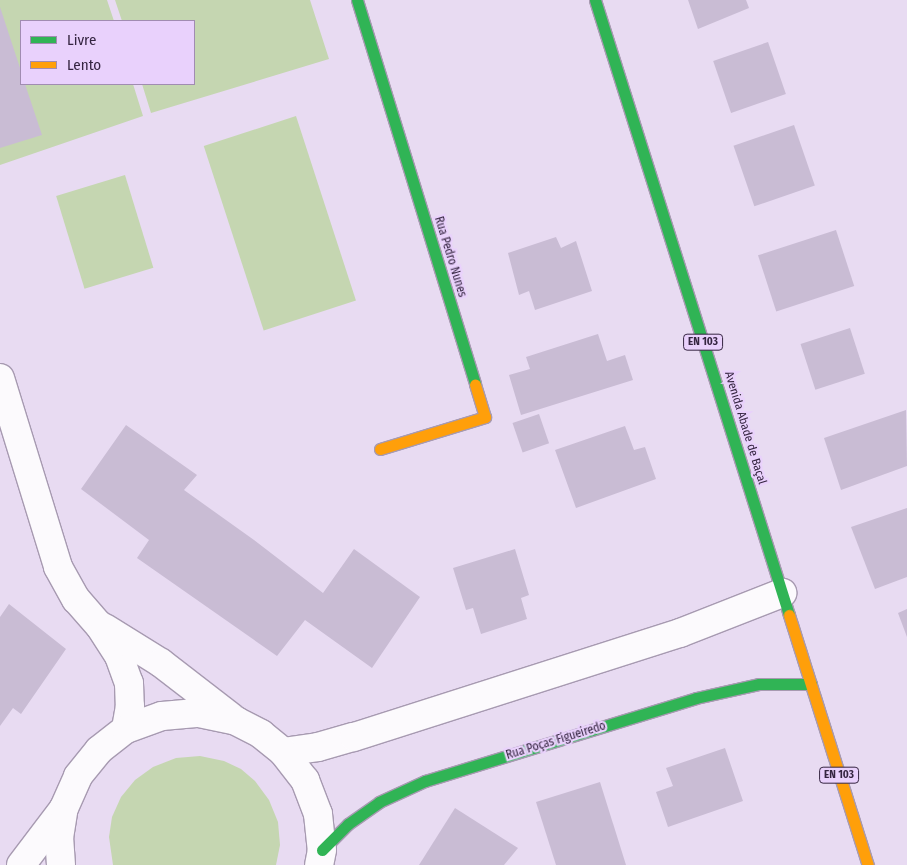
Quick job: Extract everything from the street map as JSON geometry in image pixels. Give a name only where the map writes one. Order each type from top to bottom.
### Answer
[{"type":"street","name":"Rua Pedro Nunes","points":[[357,0],[485,416],[380,449]]},
{"type":"street","name":"Avenida Abade de Baçal","points":[[595,0],[868,865]]},
{"type":"street","points":[[0,378],[58,567],[76,600],[99,625],[119,656],[128,682],[130,706],[126,729]]},
{"type":"street","points":[[283,752],[318,747],[354,737],[661,639],[782,592]]},
{"type":"street","points":[[99,625],[161,663],[236,721],[261,734],[283,752],[305,780],[318,814],[321,858]]},
{"type":"street","name":"Rua Poças Figueiredo","points":[[321,858],[348,824],[379,802],[425,781],[696,698],[758,684],[811,684]]},
{"type":"street","points":[[20,865],[64,808],[78,776],[99,750],[126,729],[162,716],[199,713],[236,721]]},
{"type":"street","points":[[61,865],[59,838],[64,808]]},
{"type":"green space","points":[[0,0],[107,0],[114,20],[20,20],[20,85],[133,85],[143,116],[0,165]]},
{"type":"green space","points":[[115,0],[310,0],[329,59],[151,113],[142,85],[195,85],[195,20],[122,20]]},
{"type":"green space","points":[[296,116],[356,301],[264,330],[204,146]]},
{"type":"green space","points":[[125,175],[153,268],[85,289],[56,196]]},
{"type":"green space","points":[[200,756],[224,761],[241,769],[255,781],[269,800],[278,822],[280,845],[276,865],[113,865],[109,837],[112,817],[121,797],[135,780],[153,767],[176,758]]},
{"type":"building","points":[[688,0],[746,0],[749,8],[698,29]]},
{"type":"building","points":[[0,7],[20,68],[20,85],[25,85],[42,135],[0,148]]},
{"type":"building","points":[[768,42],[786,94],[731,113],[713,61]]},
{"type":"building","points":[[794,125],[815,186],[754,206],[733,146]]},
{"type":"building","points":[[836,230],[854,286],[776,311],[758,255]]},
{"type":"building","points":[[556,237],[561,248],[576,241],[592,291],[535,310],[529,291],[519,295],[508,253]]},
{"type":"building","points":[[850,328],[865,374],[815,390],[801,344]]},
{"type":"building","points":[[598,334],[607,361],[625,355],[633,380],[521,415],[509,375],[530,369],[526,357]]},
{"type":"building","points":[[906,410],[907,466],[841,490],[824,438]]},
{"type":"building","points":[[539,414],[549,443],[523,452],[513,423]]},
{"type":"building","points":[[126,425],[197,475],[184,490],[254,540],[323,593],[354,549],[420,597],[372,668],[305,620],[277,656],[137,558],[149,540],[81,489]]},
{"type":"building","points":[[625,426],[634,450],[645,447],[656,479],[576,508],[555,450]]},
{"type":"building","points":[[907,508],[907,577],[875,589],[851,527]]},
{"type":"building","points":[[515,549],[529,595],[521,598],[527,619],[481,634],[473,608],[466,610],[453,568]]},
{"type":"building","points":[[9,604],[66,649],[21,714],[13,708],[0,726],[0,617]]},
{"type":"building","points":[[907,609],[907,637],[898,613]]},
{"type":"building","points":[[725,748],[743,801],[668,827],[656,792],[673,786],[666,768]]},
{"type":"building","points":[[600,782],[626,865],[556,865],[536,802]]},
{"type":"building","points":[[455,808],[518,848],[504,865],[419,865]]},
{"type":"traffic: fast","points":[[357,0],[475,384]]},
{"type":"traffic: fast","points":[[595,0],[789,615]]},
{"type":"traffic: fast","points":[[322,850],[348,824],[379,802],[425,781],[696,698],[759,684],[811,684]]},
{"type":"traffic: slow","points":[[380,449],[485,417],[475,384]]},
{"type":"traffic: slow","points":[[789,615],[868,865]]}]
